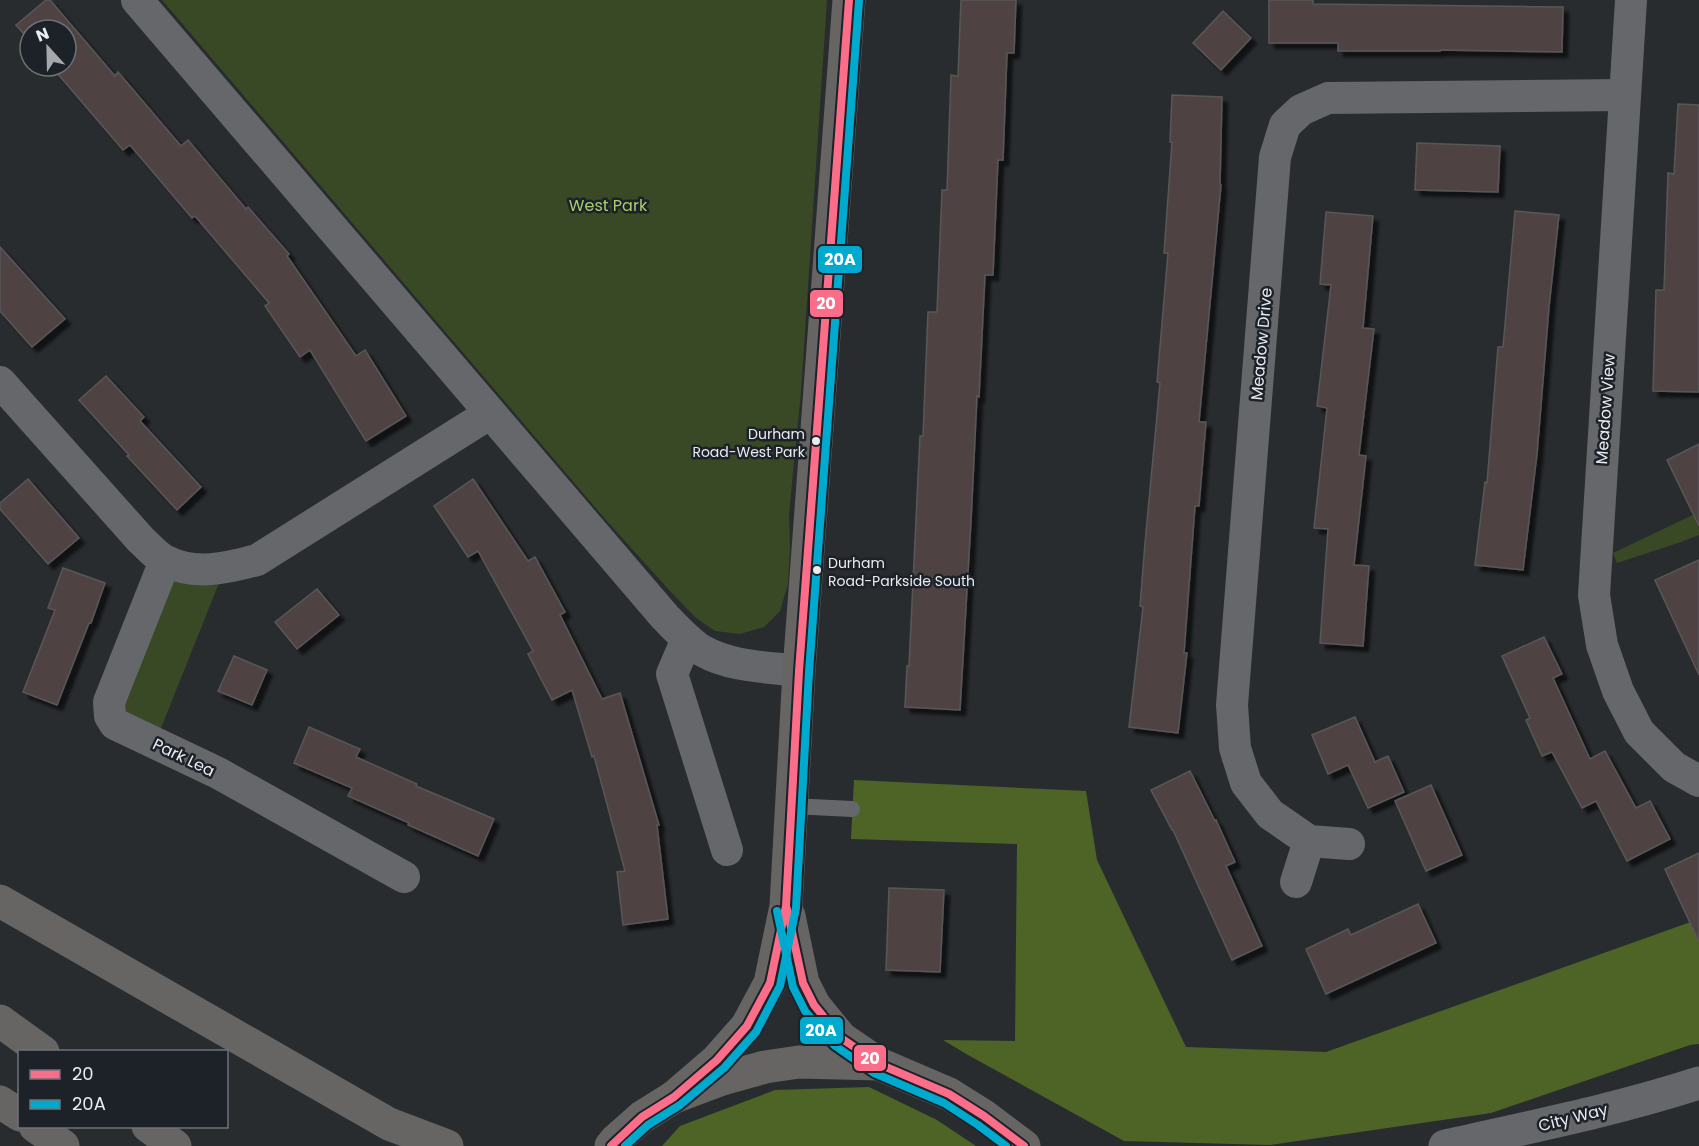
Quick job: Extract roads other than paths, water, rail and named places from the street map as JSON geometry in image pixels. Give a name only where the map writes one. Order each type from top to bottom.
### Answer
[{"type":"highway","points":[[608,1144],[642,1117],[674,1097],[717,1060],[747,1026],[770,983],[786,906],[799,671],[849,0]]},
{"type":"highway","points":[[0,901],[389,1124],[447,1146]]},
{"type":"highway","points":[[786,906],[803,983],[814,1005],[841,1038],[879,1064],[949,1094],[984,1116],[1024,1146]]},
{"type":"highway","points":[[0,1021],[40,1050]]},
{"type":"highway","points":[[674,1097],[722,1078],[765,1066],[799,1062],[879,1064]]},
{"type":"highway","points":[[0,1102],[18,1114]]},
{"type":"highway","points":[[38,1128],[63,1146]]},
{"type":"highway","points":[[151,1128],[175,1146]]},
{"type":"main road","name":"City Way","points":[[1445,1146],[1654,1097],[1699,1083]]},
{"type":"street","points":[[137,0],[665,617],[701,650],[722,660],[799,671]]},
{"type":"street","name":"Meadow View","points":[[1631,0],[1594,595],[1602,645],[1618,692],[1639,732],[1674,767],[1699,781]]},
{"type":"street","name":"Meadow Drive","points":[[1309,841],[1270,814],[1246,783],[1235,748],[1232,705],[1275,157],[1285,125],[1301,110],[1328,98],[1624,95]]},
{"type":"street","points":[[2,388],[141,540],[165,561],[193,570],[225,568],[257,560],[489,414]]},
{"type":"street","name":"Park Lea","points":[[165,561],[109,702],[110,716],[115,724],[218,773],[404,877]]},
{"type":"street","points":[[687,639],[672,674],[727,850]]},
{"type":"street","points":[[1296,882],[1309,841],[1349,844]]},
{"type":"lane","points":[[792,806],[852,808]]},
{"type":"place","name":"Durham Road-West Park","points":[[816,441]]},
{"type":"place","name":"Durham Road-Parkside South","points":[[817,570]]},
{"type":"park label","name":"West Park","points":[[608,205]]}]
